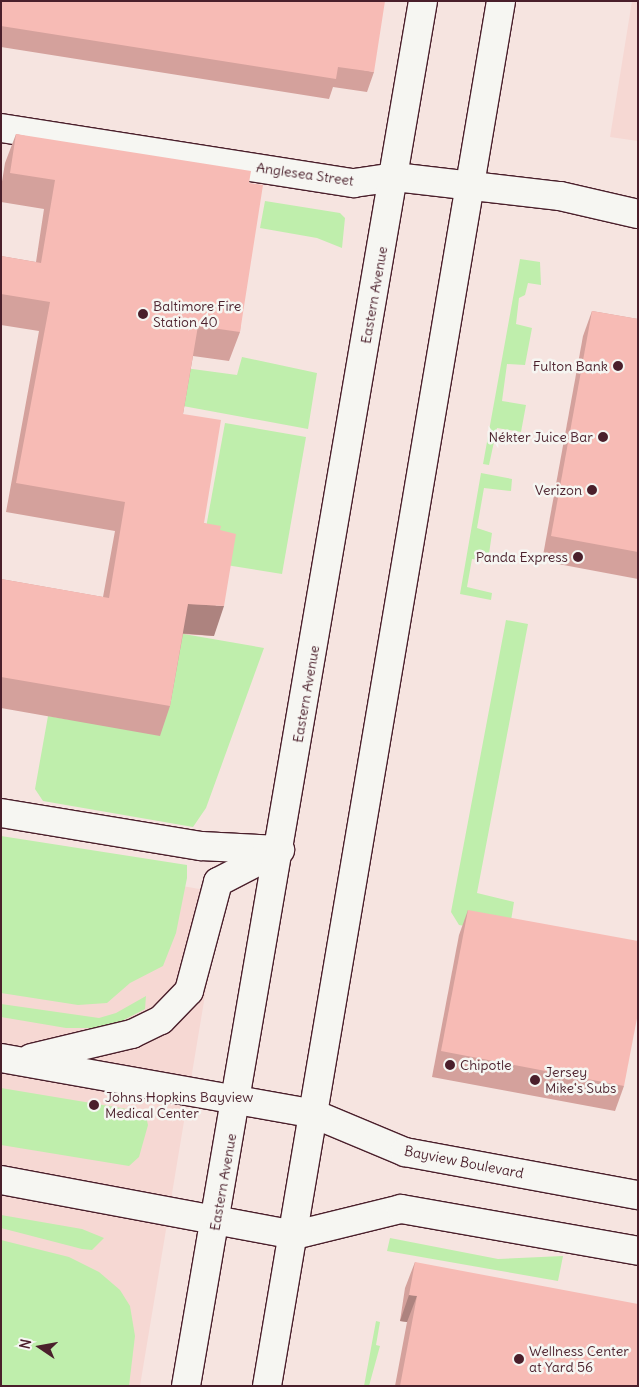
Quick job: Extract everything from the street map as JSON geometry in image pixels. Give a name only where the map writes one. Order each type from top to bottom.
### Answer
[{"type":"main road","name":"Eastern Avenue","points":[[186,1386],[280,850],[395,177],[423,1]]},
{"type":"main road","points":[[267,1386],[501,1]]},
{"type":"main road","name":"Anglesea Street","points":[[1,128],[354,183],[395,177],[595,202],[638,214]]},
{"type":"main road","points":[[1,813],[201,846],[280,850]]},
{"type":"main road","points":[[11,1059],[132,1034],[161,1020],[190,991],[218,882],[280,850]]},
{"type":"main road","name":"Bayview Boulevard","points":[[11,1059],[314,1114],[405,1152],[638,1195]]},
{"type":"main road","points":[[1,1180],[294,1235],[401,1209],[638,1251]]},
{"type":"shaded area","points":[[632,1],[638,1],[638,141],[610,137]]},
{"type":"shaded area","name":"Johns Hopkins Bayview Medical Center","points":[[1,854],[222,893],[140,1386],[1,1386]]},
{"type":"green space","points":[[265,201],[340,213],[345,218],[342,248],[317,238],[260,228]]},
{"type":"green space","points":[[520,259],[540,262],[541,285],[528,283],[525,295],[519,298],[516,324],[532,328],[525,365],[507,364],[502,401],[526,405],[521,432],[497,428],[489,465],[483,464]]},
{"type":"green space","points":[[242,357],[317,373],[308,429],[80,387],[185,368],[237,375]]},
{"type":"green space","points":[[225,423],[306,437],[282,574],[226,565],[203,544]]},
{"type":"green space","points":[[481,473],[512,479],[511,491],[484,488],[477,528],[492,533],[488,561],[472,559],[467,587],[492,593],[491,600],[460,594]]},
{"type":"green space","points":[[506,620],[528,624],[477,893],[514,902],[509,933],[459,925],[451,912]]},
{"type":"green space","points":[[178,633],[264,648],[206,808],[193,827],[43,801],[35,789],[48,716],[71,720]]},
{"type":"green space","points":[[1,836],[187,865],[187,878],[176,933],[163,966],[130,983],[107,1003],[78,1005],[1,993]]},
{"type":"green space","points":[[146,996],[145,1009],[114,1025],[97,1028],[66,1028],[1,1017],[1,1004],[99,1018],[116,1013]]},
{"type":"green space","points":[[1,1088],[145,1112],[148,1125],[139,1157],[129,1166],[1,1145]]},
{"type":"green space","points":[[1,1215],[82,1229],[104,1238],[92,1250],[82,1249],[1,1228]]},
{"type":"green space","points":[[390,1238],[498,1259],[563,1256],[558,1281],[387,1251]]},
{"type":"green space","points":[[1,1240],[69,1257],[99,1272],[120,1290],[130,1306],[135,1336],[129,1386],[1,1386]]},
{"type":"green space","points":[[376,1321],[380,1322],[376,1345],[380,1346],[369,1386],[364,1386]]},
{"type":"building","points":[[1,1],[385,1],[374,72],[338,67],[336,79],[1,26]]},
{"type":"building","points":[[16,134],[251,171],[249,183],[263,185],[240,332],[198,326],[183,414],[221,420],[204,523],[221,526],[220,530],[236,534],[224,606],[188,604],[170,706],[1,677],[1,579],[109,598],[125,502],[16,483],[50,302],[1,294],[1,256],[41,263],[55,180],[10,173]]},
{"type":"building","points":[[592,311],[638,319],[638,552],[551,536]]},
{"type":"building","points":[[468,910],[638,941],[638,1013],[624,1086],[441,1051]]},
{"type":"building","name":"Wellness Center at Yard 56","points":[[415,1262],[638,1304],[638,1386],[400,1386],[417,1296],[409,1295]]},
{"type":"place","name":"Baltimore Fire Station 40","points":[[143,314]]},
{"type":"place","name":"Fulton Bank","points":[[618,366]]},
{"type":"place","name":"Nékter Juice Bar","points":[[603,437]]},
{"type":"place","name":"Verizon","points":[[592,490]]},
{"type":"place","name":"Panda Express","points":[[578,557]]},
{"type":"place","name":"Chipotle","points":[[450,1065]]},
{"type":"place","name":"Jersey Mike's Subs","points":[[535,1080]]},
{"type":"place","name":"Johns Hopkins Bayview Medical Center","points":[[94,1105]]},
{"type":"place","name":"Wellness Center at Yard 56","points":[[519,1359]]}]
